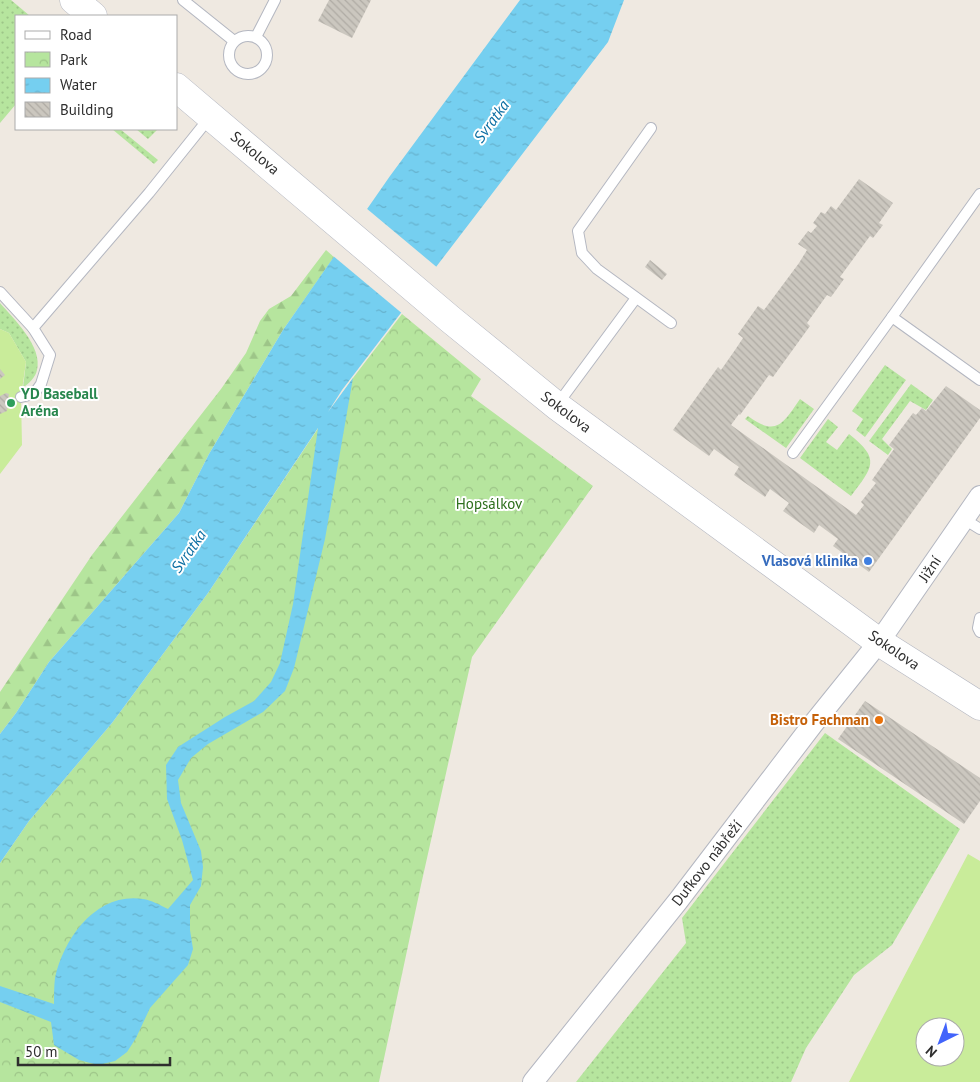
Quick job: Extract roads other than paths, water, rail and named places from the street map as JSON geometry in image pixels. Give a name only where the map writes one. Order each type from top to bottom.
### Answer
[{"type":"street","points":[[74,0],[92,15]]},
{"type":"street","name":"Sokolova","points":[[178,89],[450,319],[557,406],[879,642],[980,706]]},
{"type":"street","name":"Jižní","points":[[879,642],[972,524],[980,496]]},
{"type":"street","name":"Dufkovo nábřeží","points":[[533,1082],[678,901],[813,724],[879,642]]},
{"type":"lane","points":[[183,0],[234,41]]},
{"type":"lane","points":[[256,37],[274,0]]},
{"type":"lane","points":[[244,36],[256,37],[265,45],[267,57],[262,68],[251,73],[240,72],[232,64],[229,52],[234,41],[244,36]]},
{"type":"lane","points":[[33,328],[124,222],[211,116]]},
{"type":"lane","points":[[651,128],[578,231],[582,252],[597,269],[671,323]]},
{"type":"lane","points":[[792,453],[980,195]]},
{"type":"lane","points":[[0,292],[33,328],[50,355],[42,384],[34,394],[21,397]]},
{"type":"lane","points":[[557,406],[636,298]]},
{"type":"lane","points":[[892,316],[980,380]]},
{"type":"lane","points":[[980,618],[978,628],[980,632]]},
{"type":"water","name":"Svratka","points":[[520,0],[624,0],[608,42],[342,390],[328,412],[353,378],[325,539],[294,668],[285,691],[263,712],[208,744],[191,758],[178,780],[181,803],[201,851],[203,867],[201,886],[190,905],[190,930],[193,949],[188,965],[150,1008],[127,1052],[115,1061],[98,1065],[79,1060],[54,1045],[51,1022],[0,1002],[0,986],[54,1004],[55,978],[59,963],[66,947],[85,920],[97,910],[111,903],[126,899],[143,899],[168,909],[193,880],[182,840],[167,799],[166,765],[178,747],[254,701],[271,682],[280,663],[293,604],[318,428],[208,593],[112,723],[29,821],[0,863],[0,734],[49,662],[179,513],[209,454],[283,330],[390,176]]},
{"type":"place","name":"YD Baseball Aréna","points":[[11,403]]},
{"type":"place","name":"Vlasová klinika","points":[[868,561]]},
{"type":"place","name":"Bistro Fachman","points":[[879,720]]},
{"type":"park label","name":"Hopsálkov","points":[[489,504]]}]
